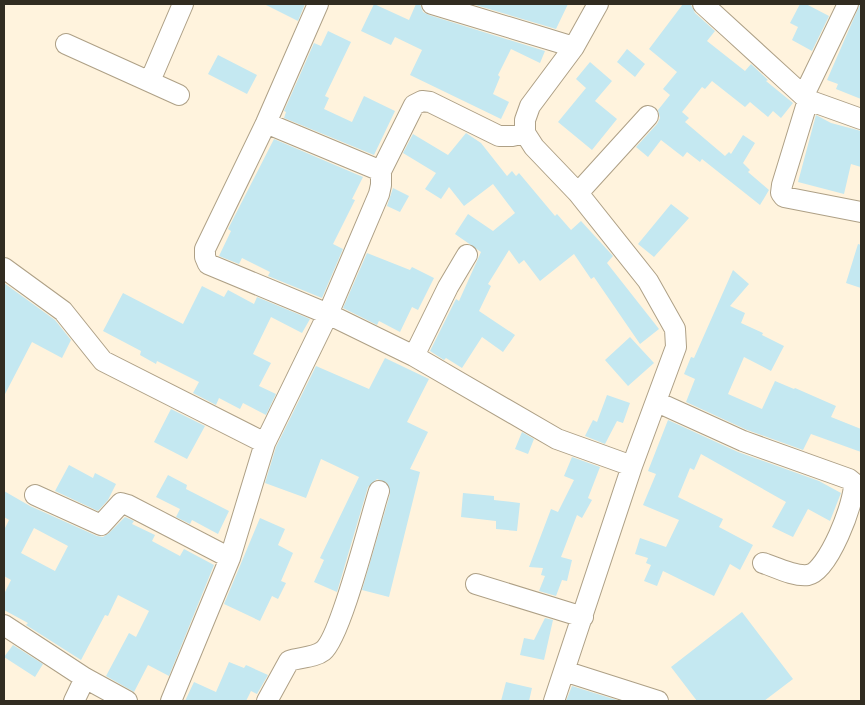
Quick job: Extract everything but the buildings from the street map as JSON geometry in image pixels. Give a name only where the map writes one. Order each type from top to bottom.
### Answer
[{"type":"street","points":[[150,81],[183,4]]},
{"type":"street","points":[[318,4],[266,123],[205,249],[205,257],[208,264],[223,272],[328,314],[414,356],[558,439],[632,466]]},
{"type":"street","points":[[432,4],[487,11],[574,47]]},
{"type":"street","points":[[554,701],[632,466],[676,347],[675,330],[648,281],[578,193],[534,147],[525,133],[525,120],[530,106],[574,47],[598,4]]},
{"type":"street","points":[[703,4],[806,98],[861,119]]},
{"type":"street","points":[[848,4],[806,98],[781,193],[784,197],[861,212]]},
{"type":"street","points":[[66,44],[150,81],[179,96]]},
{"type":"street","points":[[171,701],[230,558],[265,443],[328,314],[379,194],[381,171],[414,105],[422,101],[430,102],[499,136],[525,133]]},
{"type":"street","points":[[578,193],[648,116]]},
{"type":"street","points":[[266,123],[381,171]]},
{"type":"street","points":[[414,356],[448,287],[467,255]]},
{"type":"street","points":[[4,268],[63,311],[103,361],[265,443]]},
{"type":"street","points":[[657,402],[743,441],[849,479],[854,483],[851,506],[830,551],[817,571],[809,575],[802,574],[762,563]]},
{"type":"street","points":[[267,701],[289,661],[322,652],[328,645],[344,611],[379,491]]},
{"type":"street","points":[[35,495],[101,525],[116,506],[121,503],[128,505],[230,558]]},
{"type":"street","points":[[476,584],[583,617]]},
{"type":"street","points":[[4,625],[85,678],[127,701]]},
{"type":"street","points":[[564,671],[658,701]]},
{"type":"street","points":[[74,701],[85,678]]}]
